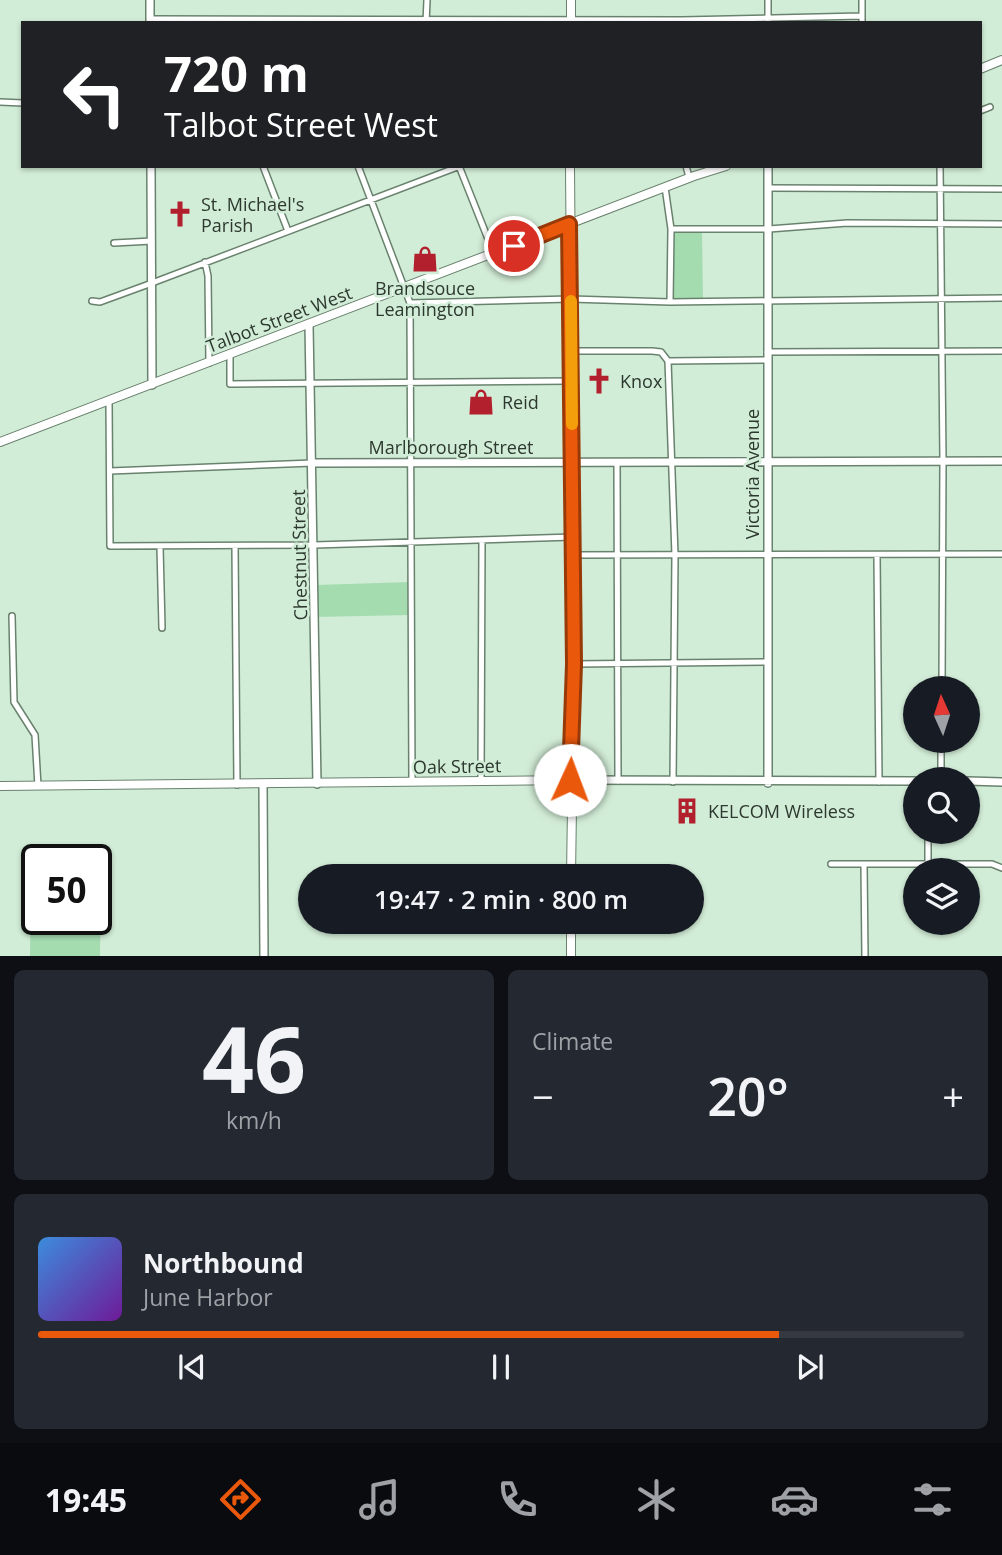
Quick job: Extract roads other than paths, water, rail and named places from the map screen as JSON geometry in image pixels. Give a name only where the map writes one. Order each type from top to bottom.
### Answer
[{"type":"main road","points":[[570,0],[571,21]]},
{"type":"main road","points":[[982,68],[1002,60]]},
{"type":"main road","points":[[570,168],[574,664],[570,780],[571,864]]},
{"type":"main road","name":"Talbot Street West","points":[[0,442],[689,177],[719,168]]},
{"type":"main road","name":"Oak Street","points":[[0,786],[570,780]]},
{"type":"main road","points":[[571,934],[571,956]]},
{"type":"street","points":[[150,0],[150,21],[862,20],[862,0]]},
{"type":"street","points":[[426,21],[427,0]]},
{"type":"street","points":[[768,0],[768,20]]},
{"type":"street","points":[[0,102],[21,103]]},
{"type":"street","points":[[982,110],[990,107]]},
{"type":"street","points":[[151,168],[152,385]]},
{"type":"street","points":[[265,168],[288,231]]},
{"type":"street","points":[[359,168],[410,303],[412,782]]},
{"type":"street","points":[[92,301],[100,302],[152,283],[454,168]]},
{"type":"street","points":[[460,168],[494,254]]},
{"type":"street","points":[[687,168],[689,177]]},
{"type":"street","name":"Victoria Avenue","points":[[768,168],[768,783]]},
{"type":"street","points":[[940,168],[942,676]]},
{"type":"street","points":[[665,187],[671,229],[670,302]]},
{"type":"street","points":[[768,188],[1002,189]]},
{"type":"street","points":[[671,229],[769,229],[847,223],[1002,224]]},
{"type":"street","points":[[114,243],[152,241]]},
{"type":"street","points":[[205,262],[208,275],[209,363]]},
{"type":"street","points":[[410,303],[571,299],[670,302],[1002,298]]},
{"type":"street","name":"Chestnut Street","points":[[309,325],[315,545],[317,784]]},
{"type":"street","points":[[570,351],[661,352],[668,361],[675,555],[673,782]]},
{"type":"street","points":[[668,361],[1002,351]]},
{"type":"street","points":[[230,355],[230,384],[571,381]]},
{"type":"street","points":[[109,401],[110,546],[315,545],[573,537]]},
{"type":"street","name":"Marlborough Street","points":[[110,471],[313,463],[1002,461]]},
{"type":"street","points":[[617,462],[618,782]]},
{"type":"street","points":[[481,781],[482,540]]},
{"type":"street","points":[[236,546],[237,785]]},
{"type":"street","points":[[160,547],[162,628]]},
{"type":"street","points":[[573,555],[1002,554]]},
{"type":"street","points":[[877,555],[879,782]]},
{"type":"street","points":[[12,616],[14,702],[35,735],[38,786]]},
{"type":"street","points":[[574,664],[767,662]]},
{"type":"street","name":"Oak Street","points":[[570,780],[903,782]]},
{"type":"street","points":[[980,781],[1002,782]]},
{"type":"street","points":[[263,784],[264,956]]},
{"type":"street","points":[[831,864],[903,864]]},
{"type":"street","points":[[980,864],[1002,868]]},
{"type":"street","points":[[864,865],[865,956]]},
{"type":"place","name":"St. Michael's Parish","points":[[180,214]]},
{"type":"place","name":"Brandsouce Leamington","points":[[425,259]]},
{"type":"place","name":"Knox","points":[[599,381]]},
{"type":"place","name":"Reid","points":[[481,402]]},
{"type":"place","name":"KELCOM Wireless","points":[[687,811]]}]
